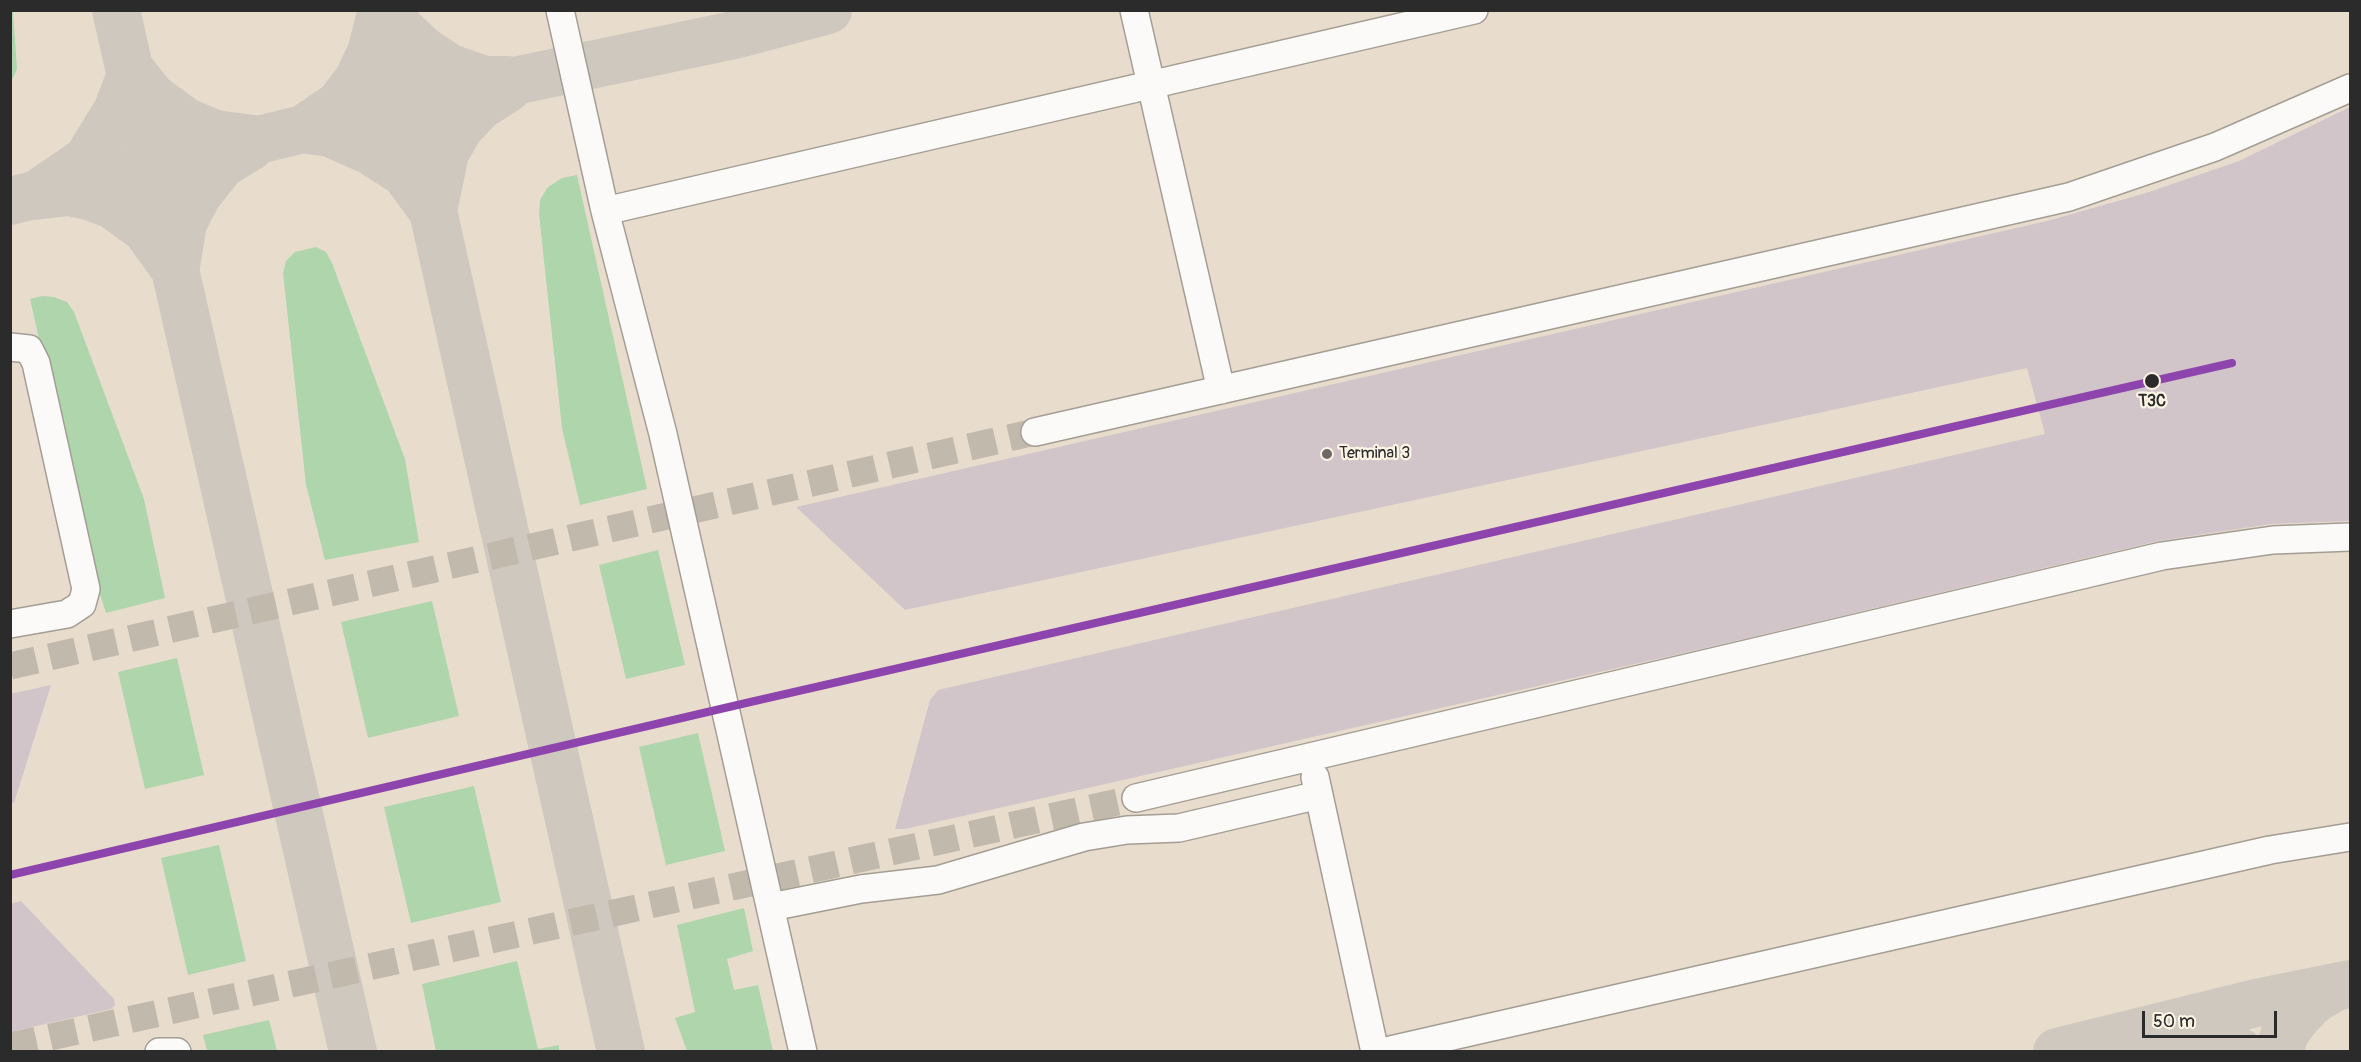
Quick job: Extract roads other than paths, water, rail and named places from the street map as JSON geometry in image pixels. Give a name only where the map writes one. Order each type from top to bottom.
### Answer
[{"type":"lane","points":[[560,10],[605,211],[663,434],[803,1052]]},
{"type":"lane","points":[[1134,10],[1221,390]]},
{"type":"lane","points":[[605,211],[1474,10]]},
{"type":"lane","points":[[1035,432],[2069,197],[2215,147],[2350,88]]},
{"type":"lane","points":[[10,346],[29,349],[36,363],[86,589],[82,604],[67,614],[10,624]]},
{"type":"lane","points":[[1136,798],[2162,556],[2273,540],[2350,537]]},
{"type":"lane","points":[[1311,758],[1375,1052]]},
{"type":"lane","points":[[771,907],[861,889],[938,880],[1084,837],[1118,831],[1179,828],[1319,795]]},
{"type":"lane","points":[[1382,1052],[2270,850],[2350,837]]},
{"type":"lane","points":[[159,1052],[177,1052]]},
{"type":"tunnel","points":[[10,666],[1035,432]]},
{"type":"tunnel","points":[[10,1046],[1136,798]]},
{"type":"place","name":"T3C","points":[[2152,381]]},
{"type":"place","name":"Terminal 3","points":[[1327,454]]}]
